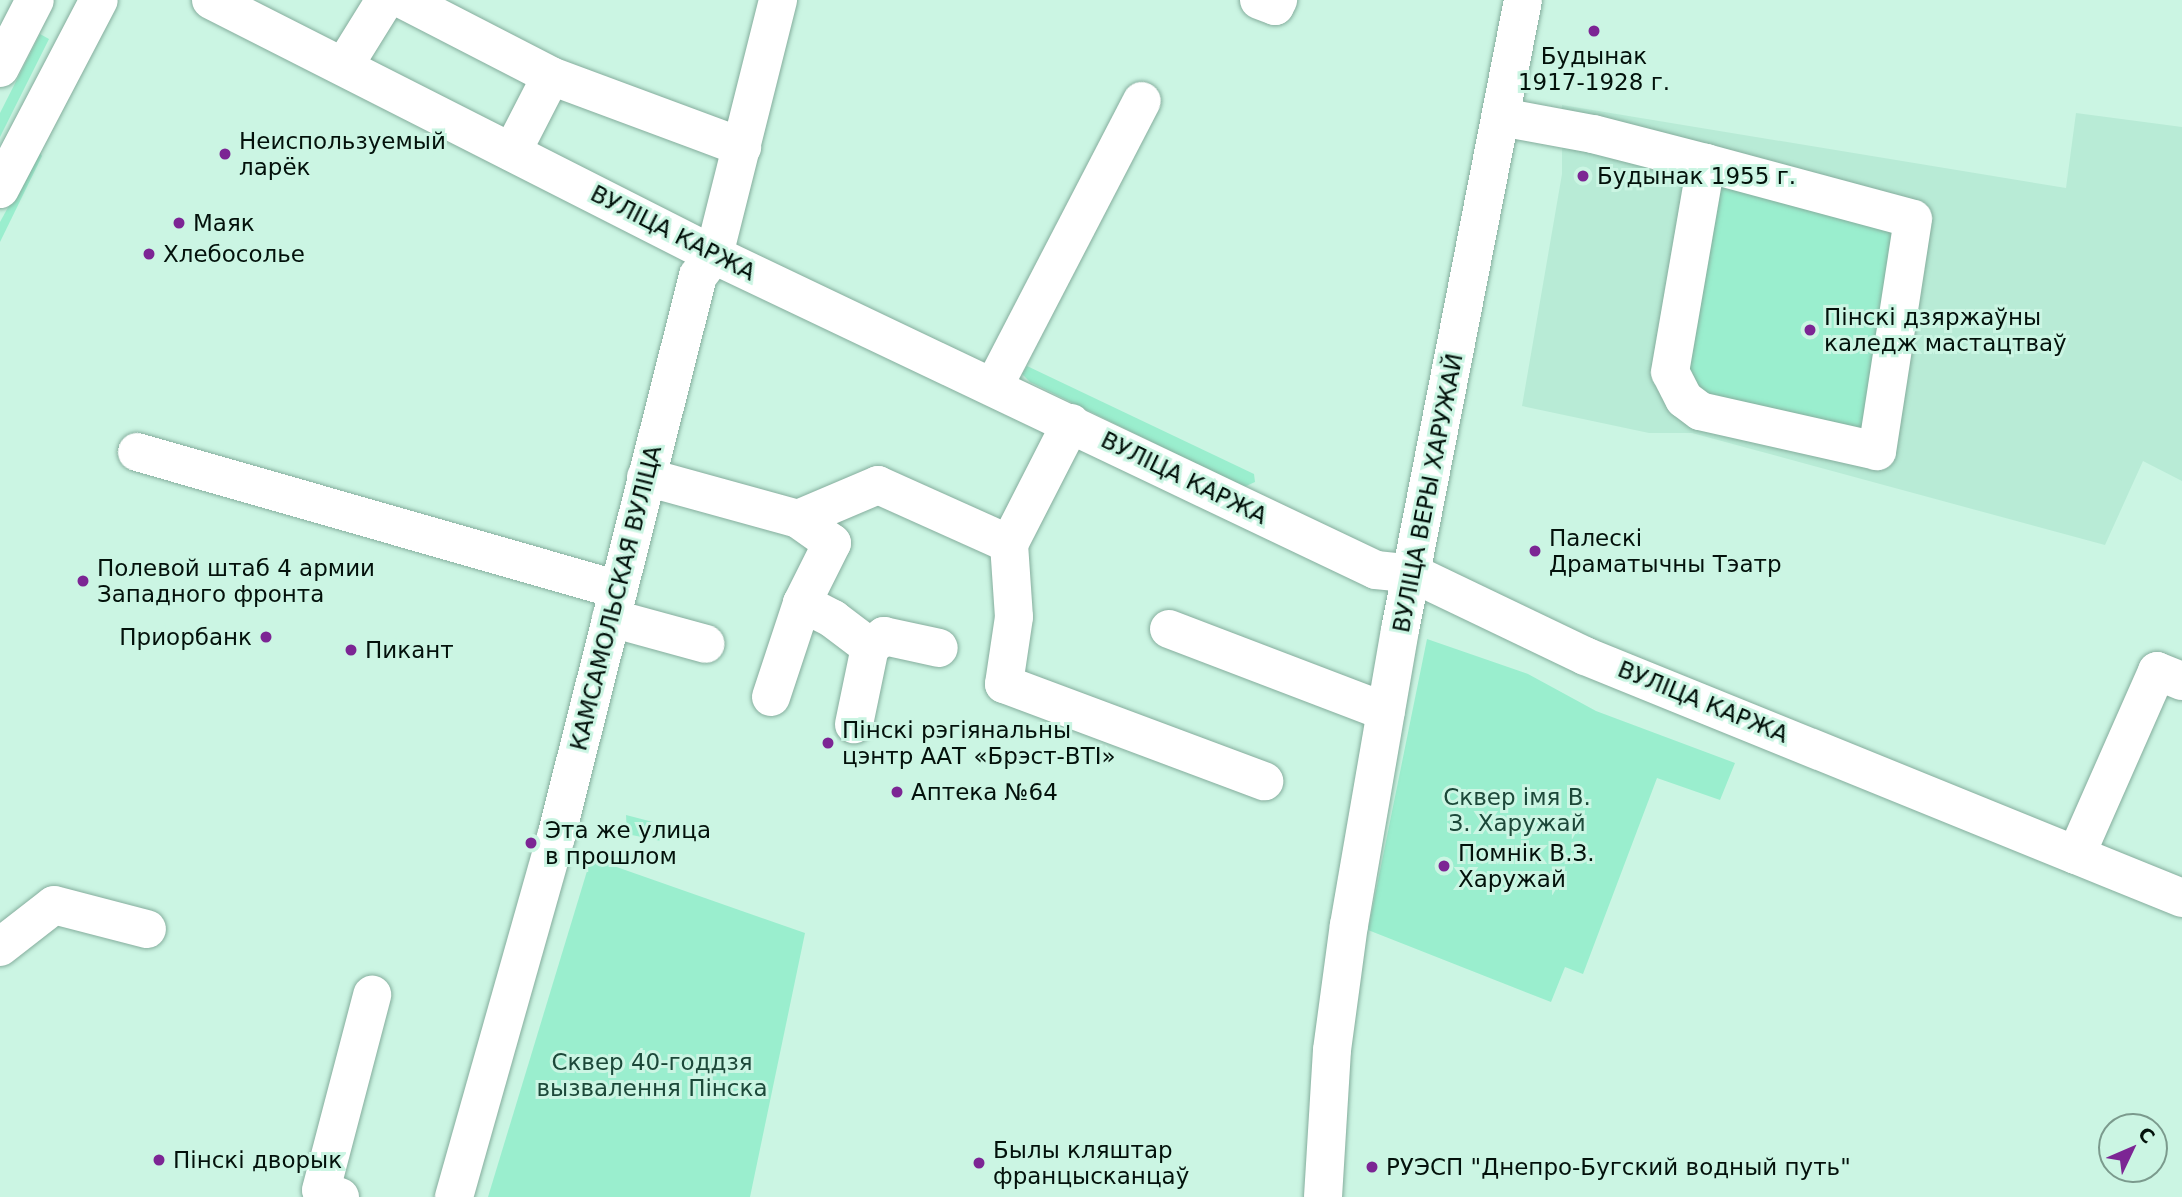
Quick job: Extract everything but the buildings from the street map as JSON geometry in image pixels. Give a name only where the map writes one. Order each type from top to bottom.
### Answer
[{"type":"street","points":[[0,68],[35,0]]},
{"type":"street","points":[[0,189],[99,0]]},
{"type":"street","name":"ВУЛІЦА КАРЖА","points":[[211,0],[714,255],[1376,570],[1414,574],[1585,656],[2182,898]]},
{"type":"street","points":[[344,66],[385,0]]},
{"type":"street","points":[[404,0],[551,76],[742,147]]},
{"type":"street","name":"КАМСАМОЛЬСКАЯ ВУЛІЦА","points":[[454,1197],[556,837],[698,276],[714,255],[778,0]]},
{"type":"street","points":[[1259,0],[1275,6],[1278,0]]},
{"type":"street","name":"ВУЛІЦА ВЕРЫ ХАРУЖАЙ","points":[[1324,1197],[1339,987],[1386,712],[1523,0]]},
{"type":"street","points":[[512,152],[551,76]]},
{"type":"street","points":[[994,386],[1142,101]]},
{"type":"street","points":[[1502,117],[1593,134],[1706,163],[1913,219],[1877,451],[1700,411],[1684,399],[1670,372],[1706,163]]},
{"type":"street","points":[[1071,423],[1009,544],[1014,617],[1004,684],[1264,781]]},
{"type":"street","points":[[137,452],[615,604],[706,644]]},
{"type":"street","points":[[646,477],[798,519],[832,543],[802,603],[771,697]]},
{"type":"street","points":[[798,519],[878,485],[1009,544]]},
{"type":"street","points":[[802,603],[833,618],[870,647]]},
{"type":"street","points":[[1169,629],[1386,712]]},
{"type":"street","points":[[854,724],[870,647],[884,636],[939,648]]},
{"type":"street","points":[[2076,855],[2157,671],[2182,681]]},
{"type":"street","points":[[0,947],[54,905],[147,929]]},
{"type":"street","points":[[340,1197],[321,1190],[372,995]]},
{"type":"shaded area","name":"Пінскі дзяржаўны каледж мастацтваў","points":[[1562,105],[2066,188],[2076,113],[2182,127],[2182,481],[2143,461],[2105,545],[1692,433],[1649,433],[1522,406],[1562,174]]},
{"type":"green space","points":[[40,34],[49,39],[0,137],[0,113]]},
{"type":"green space","points":[[39,151],[42,156],[0,242],[0,222]]},
{"type":"green space","points":[[1721,182],[1895,229],[1862,434],[1715,402],[1685,376]]},
{"type":"green space","points":[[1027,366],[1254,474],[1255,482],[1244,487],[1030,382],[1022,374]]},
{"type":"green space","name":"Сквер імя В. З. Харужай","points":[[1427,639],[1528,674],[1596,711],[1735,763],[1720,800],[1657,778],[1583,974],[1565,967],[1551,1002],[1368,930]]},
{"type":"green space","points":[[626,815],[676,828],[661,841],[627,834]]},
{"type":"green space","name":"Сквер 40-годдзя вызвалення Пінска","points":[[591,858],[805,933],[750,1197],[488,1197]]},
{"type":"place","name":"Будынак 1917-1928 г.","points":[[1594,31]]},
{"type":"place","name":"Неиспользуемый ларёк","points":[[225,154]]},
{"type":"place","name":"Будынак 1955 г.","points":[[1583,176]]},
{"type":"place","name":"Маяк","points":[[179,223]]},
{"type":"place","name":"Хлебосолье","points":[[149,254]]},
{"type":"place","name":"Пінскі дзяржаўны каледж мастацтваў","points":[[1810,330]]},
{"type":"place","name":"Палескі Драматычны Тэатр","points":[[1535,551]]},
{"type":"place","name":"Полевой штаб 4 армии Западного фронта","points":[[83,581]]},
{"type":"place","name":"Приорбанк","points":[[266,637]]},
{"type":"place","name":"Пикант","points":[[351,650]]},
{"type":"place","name":"Пінскі рэгіянальны цэнтр ААТ «Брэст-ВТІ»","points":[[828,743]]},
{"type":"place","name":"Аптека №64","points":[[897,792]]},
{"type":"place","name":"Эта же улица в прошлом","points":[[531,843]]},
{"type":"place","name":"Помнік В.З. Харужай","points":[[1444,866]]},
{"type":"place","name":"Пінскі дворык","points":[[159,1160]]},
{"type":"place","name":"Былы кляштар францысканцаў","points":[[979,1163]]},
{"type":"place","name":"РУЭСП \"Днепро-Бугский водный путь\"","points":[[1372,1167]]}]
